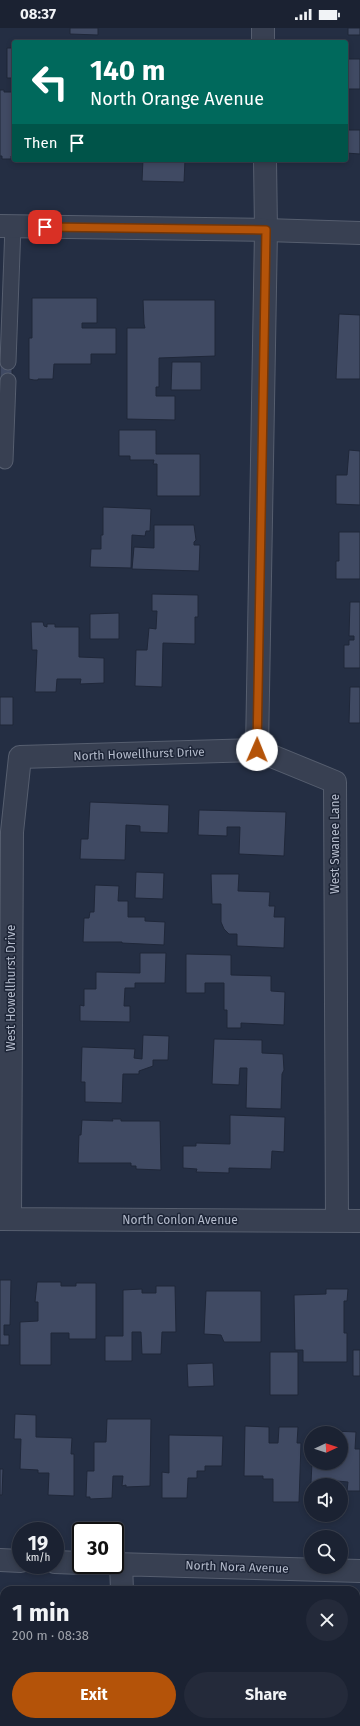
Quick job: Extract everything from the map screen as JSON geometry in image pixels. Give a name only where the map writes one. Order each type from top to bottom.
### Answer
[{"type":"street","points":[[263,28],[263,40]]},
{"type":"street","points":[[257,750],[266,230],[265,162]]},
{"type":"street","points":[[7,226],[360,233]]},
{"type":"street","name":"North Howellhurst Drive","points":[[20,758],[257,750]]},
{"type":"street","name":"West Swanee Lane","points":[[257,750],[335,782],[337,1220]]},
{"type":"street","name":"West Howellhurst Drive","points":[[5,1219],[6,832],[20,758]]},
{"type":"street","name":"North Conlon Avenue","points":[[5,1219],[337,1220],[360,1222]]},
{"type":"street","points":[[0,1560],[12,1561]]},
{"type":"street","name":"North Nora Avenue","points":[[124,1564],[360,1571]]},
{"type":"street","points":[[120,1574],[121,1586]]},
{"type":"lane","points":[[7,226],[8,362]]},
{"type":"lane","points":[[5,460],[8,381]]},
{"type":"building","points":[[70,28],[98,28],[98,35],[70,34]]},
{"type":"building","points":[[348,28],[360,28],[360,35],[348,35]]},
{"type":"building","points":[[7,48],[12,48],[12,78],[7,78]]},
{"type":"building","points":[[348,59],[360,59],[360,89],[348,89]]},
{"type":"building","points":[[0,90],[4,90],[4,92],[12,92],[12,156],[11,159],[2,159],[2,156],[0,156]]},
{"type":"building","points":[[348,130],[360,130],[360,154],[348,153]]},
{"type":"building","points":[[143,162],[185,162],[184,182],[142,181]]},
{"type":"building","points":[[32,298],[97,298],[97,323],[82,323],[82,328],[116,328],[116,354],[91,354],[91,364],[54,364],[53,379],[29,379],[29,338],[32,338]]},
{"type":"building","points":[[143,300],[215,300],[215,356],[159,358],[159,387],[156,387],[156,396],[175,396],[175,420],[127,419],[127,328],[145,328]]},
{"type":"building","points":[[339,314],[360,315],[360,379],[336,379]]},
{"type":"building","points":[[0,362],[12,362],[12,381],[0,381]]},
{"type":"building","points":[[172,362],[201,362],[201,390],[171,390]]},
{"type":"building","points":[[119,430],[156,430],[156,454],[200,454],[200,496],[157,496],[157,464],[153,464],[154,460],[130,460],[130,456],[119,456]]},
{"type":"building","points":[[349,450],[360,451],[360,505],[336,504],[336,475],[347,475]]},
{"type":"building","points":[[103,507],[151,509],[150,531],[146,531],[145,536],[132,535],[131,568],[90,567],[91,549],[101,549],[101,535],[103,535]]},
{"type":"building","points":[[154,525],[194,525],[196,540],[194,545],[200,545],[199,571],[132,569],[134,547],[154,548]]},
{"type":"building","points":[[339,532],[360,532],[360,579],[336,579],[336,561],[339,561]]},
{"type":"building","points":[[152,594],[198,595],[198,617],[195,617],[195,644],[163,643],[162,687],[135,686],[136,650],[147,650],[149,628],[156,629],[157,611],[152,611]]},
{"type":"building","points":[[350,602],[360,602],[360,668],[344,668],[344,645],[349,645],[349,640],[354,640],[354,636],[349,636]]},
{"type":"building","points":[[119,613],[119,639],[90,639],[90,614]]},
{"type":"building","points":[[31,622],[43,622],[44,626],[47,627],[47,624],[55,624],[55,627],[79,627],[79,657],[104,658],[104,683],[80,684],[81,679],[57,679],[56,692],[35,692],[37,650],[32,650]]},
{"type":"building","points":[[350,687],[360,687],[360,723],[349,723]]},
{"type":"building","points":[[0,697],[13,697],[13,725],[0,725]]},
{"type":"building","points":[[90,802],[169,805],[168,833],[140,832],[140,826],[126,825],[125,860],[80,859],[81,839],[88,839]]},
{"type":"building","points":[[199,810],[286,812],[284,856],[239,854],[240,827],[227,827],[227,836],[198,835]]},
{"type":"building","points":[[136,872],[164,873],[163,899],[135,898]]},
{"type":"building","points":[[211,874],[239,874],[238,891],[270,892],[269,906],[275,906],[274,917],[285,917],[284,948],[237,946],[237,934],[229,934],[224,929],[221,922],[221,904],[212,904]]},
{"type":"building","points":[[95,885],[119,886],[118,901],[128,901],[128,917],[145,917],[145,921],[165,922],[164,945],[122,942],[83,942],[84,918],[89,918],[90,912],[94,912]]},
{"type":"building","points":[[140,953],[166,953],[165,983],[135,983],[135,988],[125,988],[124,1006],[130,1006],[130,1022],[80,1021],[80,1005],[84,1006],[84,989],[96,989],[96,972],[140,973]]},
{"type":"building","points":[[186,954],[231,955],[231,975],[271,976],[271,991],[285,992],[284,1025],[241,1023],[241,1028],[227,1028],[227,1010],[224,1010],[224,983],[205,983],[205,993],[186,993]]},
{"type":"building","points":[[143,1035],[169,1036],[168,1060],[153,1060],[153,1066],[139,1071],[139,1074],[123,1074],[122,1103],[85,1102],[85,1082],[81,1082],[82,1047],[135,1049],[134,1058],[142,1059]]},
{"type":"building","points":[[214,1039],[262,1040],[262,1053],[283,1054],[284,1070],[282,1074],[281,1109],[246,1108],[247,1068],[240,1068],[239,1085],[212,1084]]},
{"type":"building","points":[[230,1115],[285,1117],[284,1152],[272,1151],[271,1169],[229,1168],[229,1173],[196,1172],[197,1169],[183,1168],[183,1146],[196,1146],[196,1143],[230,1144]]},
{"type":"building","points":[[112,1119],[121,1119],[121,1121],[160,1121],[161,1170],[136,1169],[136,1166],[131,1166],[131,1163],[78,1163],[79,1135],[81,1135],[82,1120],[113,1121]]},
{"type":"building","points":[[0,1280],[11,1280],[10,1325],[4,1325],[4,1335],[9,1335],[9,1345],[0,1345]]},
{"type":"building","points":[[37,1282],[61,1282],[61,1286],[76,1286],[76,1283],[96,1283],[96,1339],[69,1339],[69,1333],[51,1333],[51,1365],[20,1365],[20,1322],[38,1321],[38,1302],[35,1302]]},
{"type":"building","points":[[156,1286],[175,1286],[176,1332],[162,1332],[161,1354],[142,1354],[141,1332],[132,1332],[132,1361],[105,1361],[105,1336],[123,1336],[123,1290],[142,1289],[142,1293],[156,1293]]},
{"type":"building","points":[[326,1289],[348,1289],[347,1301],[344,1301],[344,1333],[347,1333],[347,1362],[303,1362],[303,1350],[295,1350],[294,1295],[326,1294]]},
{"type":"building","points":[[206,1291],[261,1291],[261,1342],[224,1342],[221,1335],[204,1334]]},
{"type":"building","points":[[353,1350],[360,1350],[360,1376],[353,1376]]},
{"type":"building","points":[[270,1352],[298,1352],[298,1395],[270,1395]]},
{"type":"building","points":[[213,1363],[214,1386],[188,1387],[187,1364]]},
{"type":"building","points":[[15,1414],[36,1415],[36,1437],[72,1438],[71,1454],[74,1454],[74,1496],[48,1495],[49,1473],[38,1473],[38,1470],[20,1469],[21,1439],[14,1439]]},
{"type":"building","points":[[107,1419],[151,1419],[150,1486],[122,1486],[123,1476],[113,1476],[112,1498],[90,1499],[90,1497],[86,1497],[87,1471],[94,1471],[94,1442],[106,1442]]},
{"type":"building","points":[[245,1426],[269,1427],[269,1443],[278,1443],[279,1427],[298,1427],[297,1443],[301,1443],[299,1502],[273,1502],[273,1479],[263,1479],[263,1476],[244,1476]]},
{"type":"building","points":[[348,1432],[356,1432],[355,1449],[360,1449],[360,1491],[348,1491],[348,1478],[311,1478],[312,1470],[348,1470]]},
{"type":"building","points":[[169,1435],[223,1436],[222,1466],[205,1466],[205,1471],[197,1471],[197,1478],[188,1478],[187,1498],[162,1498],[162,1472],[169,1473]]},
{"type":"building","points":[[0,1469],[3,1469],[2,1495],[0,1495]]},
{"type":"route","points":[[45,227],[266,230],[257,750]]}]
